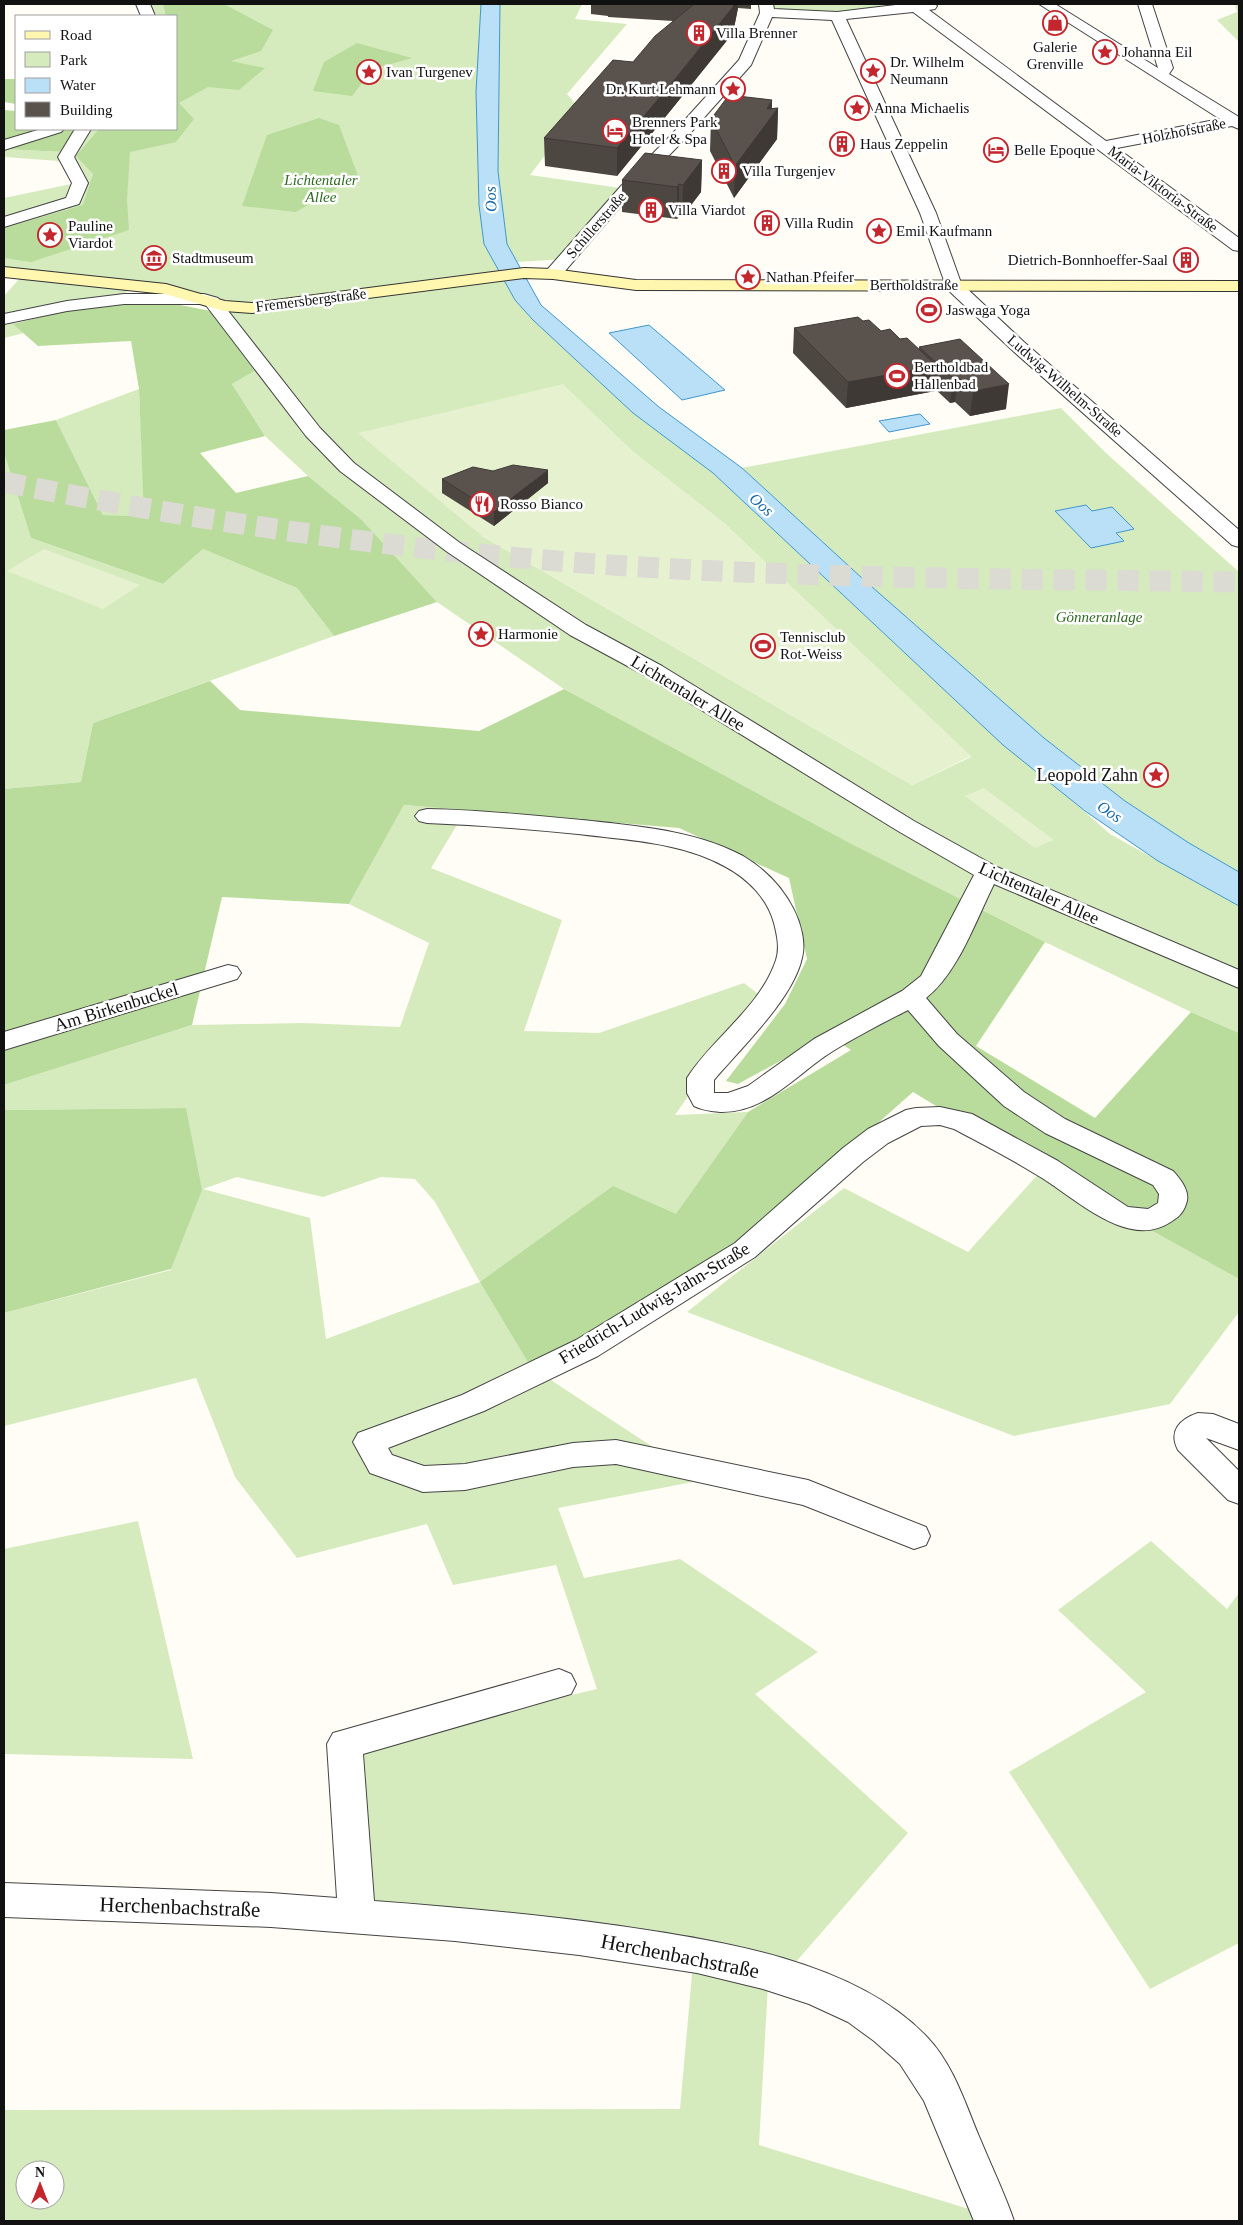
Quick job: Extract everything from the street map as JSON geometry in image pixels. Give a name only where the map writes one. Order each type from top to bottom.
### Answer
[{"type":"main road","name":"Fremersbergstraße","points":[[4,272],[140,286],[184,293],[208,301],[241,308],[265,308],[500,276]]},
{"type":"main road","name":"Bertholdstraße","points":[[500,276],[524,273],[553,274],[636,285],[1239,286]]},
{"type":"street","points":[[767,8],[837,16],[941,4]]},
{"type":"street","points":[[1046,4],[1237,122]]},
{"type":"street","points":[[1145,4],[1164,57],[1166,68],[1161,75]]},
{"type":"street","name":"Maria-Viktoria-Straße","points":[[914,6],[1239,246]]},
{"type":"street","name":"Schillerstraße","points":[[553,274],[627,189],[679,136],[700,110],[746,62],[767,8]]},
{"type":"street","name":"Ludwig-Wilhelm-Straße","points":[[837,16],[928,213],[953,285],[1018,346],[1239,542]]},
{"type":"street","name":"Holzhofstraße","points":[[1104,146],[1237,122]]},
{"type":"street","points":[[4,145],[53,130]]},
{"type":"street","points":[[4,222],[73,201],[80,183],[66,157],[83,130]]},
{"type":"street","points":[[4,319],[67,306],[124,299],[208,301]]},
{"type":"street","name":"Lichtentaler Allee","points":[[208,301],[313,432],[347,467],[453,548],[578,630],[654,671],[906,826],[988,872],[1239,980]]},
{"type":"street","points":[[427,816],[492,818],[629,832],[696,847],[724,856],[752,873],[780,903],[791,942],[789,959],[766,1000],[701,1078],[699,1087],[701,1096],[707,1102],[721,1104],[753,1097],[822,1046],[911,997],[930,982],[944,961],[988,872]]},
{"type":"street","name":"Am Birkenbuckel","points":[[4,1041],[228,974]]},
{"type":"street","name":"Friedrich-Ludwig-Jahn-Straße","points":[[911,997],[948,1040],[1014,1099],[1055,1126],[1163,1178],[1170,1186],[1173,1194],[1173,1202],[1170,1209],[1148,1220],[1120,1216],[1048,1168],[962,1121],[940,1116],[916,1117],[878,1136],[853,1155],[746,1250],[587,1348],[473,1404],[369,1442],[381,1464],[423,1479],[465,1477],[573,1455],[616,1452],[808,1493],[914,1536]]},
{"type":"street","points":[[1239,1438],[1213,1426],[1198,1424],[1191,1430],[1189,1440],[1239,1492]]},
{"type":"street","points":[[357,1916],[345,1744],[559,1684]]},
{"type":"street","name":"Herchenbachstraße","points":[[4,1900],[271,1910],[455,1924],[579,1938],[697,1955],[772,1974],[816,1988],[862,2009],[888,2028],[914,2051],[939,2088],[994,2221]]},
{"type":"green space","name":"Lichtentaler Allee","points":[[143,4],[481,4],[476,92],[484,244],[515,300],[533,320],[633,413],[713,473],[909,657],[1110,834],[1239,906],[1239,1033],[1045,942],[848,842],[564,689],[437,602],[362,520],[308,476],[265,436],[232,384],[260,367],[212,302],[121,283],[4,272],[4,222],[13,219],[4,221],[4,198],[76,183],[73,201],[80,183],[66,157],[82,130],[178,130],[178,15],[148,15]],"holes":[[[562,384],[632,451],[725,524],[971,757],[912,785],[482,536]]]},
{"type":"green space","points":[[163,4],[224,4],[273,30],[261,51],[231,61],[265,68],[239,90],[208,87],[179,103],[194,119],[176,142],[130,152],[127,200],[129,230],[31,262],[4,258],[4,228],[83,205],[93,174],[76,156],[98,130],[178,130],[178,15],[166,15]]},
{"type":"green space","points":[[500,4],[582,4],[575,19],[627,24],[567,94],[580,109],[530,175],[627,189],[565,259],[517,262],[507,244],[498,171]]},
{"type":"green space","points":[[766,4],[911,4],[917,9],[837,16],[767,13]]},
{"type":"green space","points":[[1235,4],[1239,4],[1239,42],[1217,20],[1237,12]]},
{"type":"green space","points":[[357,43],[412,58],[373,69],[352,96],[313,91],[324,62]]},
{"type":"green space","points":[[4,79],[15,79],[15,104],[4,102]]},
{"type":"green space","points":[[4,110],[15,111],[15,130],[75,130],[63,152],[4,149]]},
{"type":"green space","points":[[319,118],[339,125],[358,176],[296,212],[242,206],[267,135]]},
{"type":"green space","points":[[4,149],[63,152],[59,161],[4,157]]},
{"type":"green space","points":[[20,278],[132,288],[119,297],[7,316],[24,333],[4,338],[4,296]]},
{"type":"green space","points":[[122,303],[170,303],[221,313],[261,367],[232,384],[265,436],[200,453],[236,493],[308,476],[362,520],[437,602],[334,636],[297,588],[203,549],[163,584],[31,538],[4,453],[4,430],[56,420],[103,515],[144,516],[139,389],[131,341],[38,346],[13,324],[69,310]]},
{"type":"green space","name":"Tennisclub Rot-Weiss","points":[[563,384],[632,451],[725,524],[971,756],[912,785],[482,536],[358,433]]},
{"type":"green space","points":[[139,389],[145,516],[103,515],[56,420]]},
{"type":"green space","name":"Gönneranlage","points":[[1061,408],[1107,454],[1239,572],[1239,872],[1189,843],[1125,801],[1044,738],[863,579],[742,468]]},
{"type":"green space","points":[[4,453],[31,538],[163,584],[203,549],[297,588],[334,636],[93,723],[81,782],[4,789]]},
{"type":"green space","points":[[44,549],[140,585],[103,609],[7,571]]},
{"type":"green space","points":[[210,681],[240,710],[479,731],[564,689],[848,842],[1045,942],[976,1046],[1095,1118],[1191,1012],[1239,1033],[1239,1279],[1042,1170],[913,1092],[741,1244],[531,1367],[480,1282],[613,1186],[676,1214],[748,1112],[851,1050],[828,1035],[738,1084],[726,1081],[785,1004],[807,959],[789,878],[679,828],[404,805],[349,904],[222,897],[192,1025],[4,1085],[4,789],[81,782],[93,723]]},
{"type":"green space","points":[[984,788],[1054,840],[1035,848],[965,796]]},
{"type":"green space","points":[[404,805],[466,810],[431,868],[562,920],[524,1031],[599,1033],[744,983],[766,1000],[701,1078],[675,1115],[748,1112],[676,1215],[531,1367],[703,1480],[558,1508],[584,1578],[680,1559],[818,1652],[755,1694],[908,1833],[795,1963],[362,1906],[350,1747],[597,1689],[556,1565],[453,1585],[427,1524],[297,1558],[235,1477],[196,1378],[4,1426],[4,1313],[171,1270],[188,1125],[185,1108],[4,1110],[4,1085],[192,1025],[303,1023],[400,1027],[429,943],[349,904]],"holes":[[[237,1177],[323,1197],[381,1177],[415,1179],[435,1202],[480,1282],[326,1339],[310,1218],[203,1189]]]},
{"type":"green space","points":[[186,1108],[202,1190],[171,1269],[4,1313],[4,1110]]},
{"type":"green space","points":[[1042,1170],[1239,1279],[1239,1312],[1170,1404],[1014,1436],[687,1312],[844,1188],[968,1252]]},
{"type":"green space","points":[[138,1521],[193,1759],[4,1754],[4,1549]]},
{"type":"green space","points":[[1151,1541],[1227,1609],[1239,1593],[1239,1943],[1150,1989],[1009,1772],[1146,1692],[1058,1610]]},
{"type":"green space","points":[[693,1963],[768,1984],[759,2145],[969,2209],[974,2221],[4,2221],[4,2110],[680,2109]]},
{"type":"water","name":"Oos","points":[[481,4],[500,4],[498,171],[507,244],[541,305],[659,407],[742,468],[863,579],[1044,738],[1125,801],[1189,843],[1239,872],[1239,906],[1158,861],[1085,811],[1003,745],[713,473],[633,413],[533,320],[515,300],[484,244],[479,205],[476,92]]},
{"type":"water","points":[[649,325],[725,390],[682,400],[609,333]]},
{"type":"water","points":[[920,414],[930,424],[889,432],[879,421]]},
{"type":"water","points":[[1086,505],[1092,511],[1112,507],[1134,529],[1116,533],[1124,541],[1091,548],[1055,511]]},
{"type":"building","points":[[694,4],[734,4],[672,83],[617,148],[544,138],[613,60],[633,62],[655,36]]},
{"type":"building","points":[[729,95],[772,100],[767,109],[778,108],[735,166],[711,119]]},
{"type":"building","points":[[645,153],[702,160],[683,185],[679,184],[677,187],[622,180]]},
{"type":"building","points":[[858,317],[863,321],[869,320],[881,331],[890,329],[900,339],[907,338],[937,366],[848,382],[794,328]]},
{"type":"building","points":[[960,339],[1009,384],[973,391],[958,377],[953,378],[919,347]]},
{"type":"building","points":[[513,465],[548,470],[494,512],[442,479],[473,467],[493,471]]},
{"type":"tunnel","points":[[4,482],[151,509],[299,532],[448,551],[522,558],[757,573],[1239,582]]},
{"type":"place","name":"Galerie Grenville","points":[[1055,23]]},
{"type":"place","name":"Villa Brenner","points":[[699,33]]},
{"type":"place","name":"Johanna Eil","points":[[1105,52]]},
{"type":"place","name":"Dr. Wilhelm Neumann","points":[[873,71]]},
{"type":"place","name":"Ivan Turgenev","points":[[369,72]]},
{"type":"place","name":"Dr. Kurt Lehmann","points":[[733,89]]},
{"type":"place","name":"Anna Michaelis","points":[[857,108]]},
{"type":"place","name":"Brenners Park Hotel & Spa","points":[[615,131]]},
{"type":"place","name":"Haus Zeppelin","points":[[842,144]]},
{"type":"place","name":"Belle Epoque","points":[[996,150]]},
{"type":"place","name":"Villa Turgenjev","points":[[724,171]]},
{"type":"place","name":"Villa Viardot","points":[[651,210]]},
{"type":"place","name":"Villa Rudin","points":[[767,223]]},
{"type":"place","name":"Emil Kaufmann","points":[[879,231]]},
{"type":"place","name":"Pauline Viardot","points":[[50,235]]},
{"type":"place","name":"Stadtmuseum","points":[[154,258]]},
{"type":"place","name":"Dietrich-Bonnhoeffer-Saal","points":[[1186,260]]},
{"type":"place","name":"Nathan Pfeifer","points":[[748,277]]},
{"type":"place","name":"Jaswaga Yoga","points":[[929,310]]},
{"type":"place","name":"Bertholdbad Hallenbad","points":[[897,376]]},
{"type":"place","name":"Rosso Bianco","points":[[482,504]]},
{"type":"place","name":"Harmonie","points":[[481,634]]},
{"type":"place","name":"Tennisclub Rot-Weiss","points":[[763,646]]},
{"type":"place","name":"Leopold Zahn","points":[[1156,775]]}]
